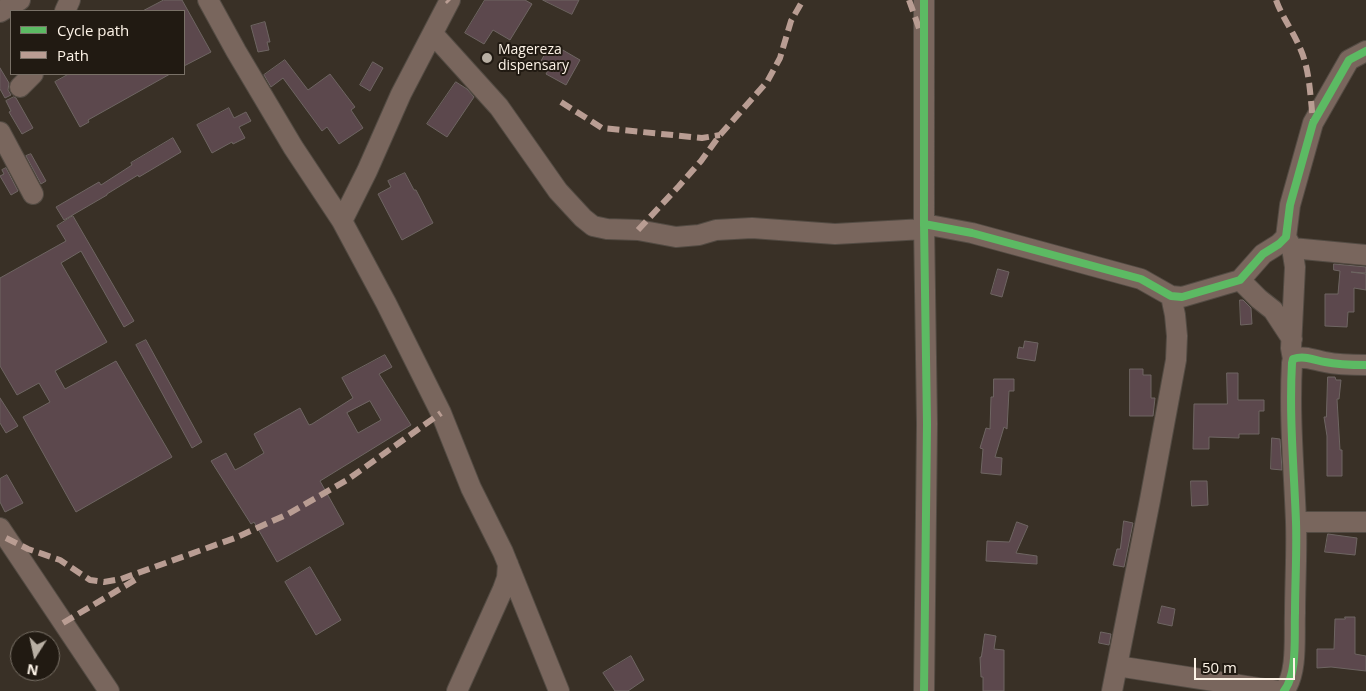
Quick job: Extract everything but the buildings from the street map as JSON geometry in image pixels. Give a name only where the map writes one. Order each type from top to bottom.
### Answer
[{"type":"street","points":[[0,12],[20,0]]},
{"type":"street","points":[[208,0],[293,146],[342,221],[386,304],[441,413],[471,488],[508,564],[541,642],[559,691]]},
{"type":"street","points":[[342,221],[401,94],[450,0]]},
{"type":"street","points":[[924,0],[924,227],[927,424],[924,691]]},
{"type":"street","points":[[432,34],[498,107],[558,191],[593,226],[683,237],[716,230],[752,228],[834,234],[924,227],[972,233],[1141,279],[1171,296],[1182,297],[1240,280],[1263,254],[1279,244],[1289,243],[1366,255]]},
{"type":"street","points":[[1284,691],[1293,670],[1296,522],[1292,462],[1291,383],[1295,267],[1289,243],[1292,196],[1313,123],[1349,60],[1366,50]]},
{"type":"street","points":[[0,132],[33,194]]},
{"type":"street","points":[[1240,280],[1273,310],[1292,339]]},
{"type":"street","points":[[1112,691],[1176,360],[1177,336],[1171,296]]},
{"type":"street","points":[[1293,360],[1310,358],[1325,362],[1366,365]]},
{"type":"street","points":[[1296,522],[1366,522]]},
{"type":"street","points":[[0,528],[109,691]]},
{"type":"street","points":[[457,691],[503,589],[508,564]]},
{"type":"street","points":[[1117,666],[1194,684],[1278,691]]},
{"type":"marked path","points":[[638,230],[701,161],[720,135],[767,82],[780,58],[791,21],[803,0]]},
{"type":"marked path","points":[[909,0],[920,31]]},
{"type":"marked path","points":[[1276,0],[1306,65],[1313,120]]},
{"type":"marked path","points":[[561,102],[602,128],[702,138],[720,135]]},
{"type":"marked path","points":[[6,538],[28,549],[60,560],[90,580],[104,582],[121,579],[235,538],[288,514],[347,480],[441,413]]},
{"type":"marked path","points":[[63,623],[140,577]]},
{"type":"cycle path","points":[[924,0],[924,224],[927,424],[924,691]]},
{"type":"cycle path","points":[[924,224],[972,233],[1141,279],[1171,296],[1182,297],[1240,280],[1263,254],[1286,237],[1290,205],[1313,123],[1349,60],[1366,51]]},
{"type":"cycle path","points":[[1284,691],[1291,674],[1295,643],[1296,534],[1291,403],[1293,359],[1305,358],[1335,364],[1366,365]]},
{"type":"place","name":"Magereza dispensary","points":[[487,58]]}]
